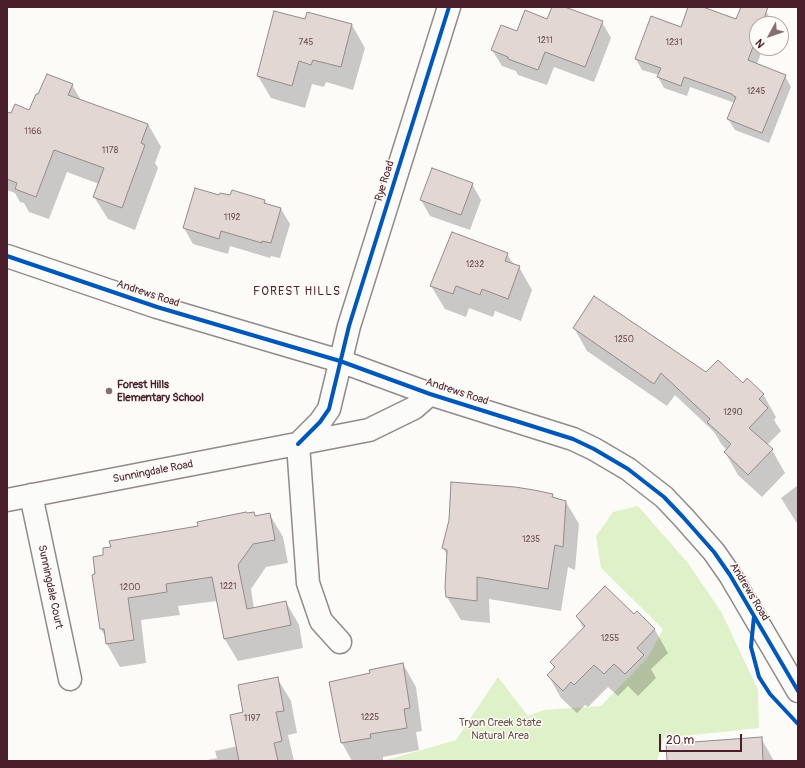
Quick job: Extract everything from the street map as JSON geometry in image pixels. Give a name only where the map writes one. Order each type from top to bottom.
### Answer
[{"type":"street","name":"Rye Road","points":[[340,361],[449,7]]},
{"type":"street","name":"Andrews Road","points":[[7,256],[157,307],[340,361],[430,394],[573,438],[617,462],[645,481],[664,497],[684,517],[714,552],[730,576],[798,691]]},
{"type":"street","points":[[340,361],[329,409],[320,422],[298,444],[308,583],[321,621],[340,642]]},
{"type":"street","name":"Sunningdale Road","points":[[7,500],[369,430],[414,408],[430,394]]},
{"type":"street","name":"Sunningdale Court","points":[[31,495],[70,679]]},
{"type":"green space","name":"Tryon Creek State Natural Area","points":[[638,506],[688,563],[722,613],[758,690],[759,728],[664,738],[657,761],[383,761],[456,740],[498,677],[528,716],[544,710],[601,706],[648,657],[663,629],[601,568],[596,536],[613,512]]},
{"type":"building","points":[[552,7],[565,7],[603,21],[585,67],[545,52],[538,70],[508,59],[508,57],[491,50],[501,25],[517,31],[525,10],[547,19]]},
{"type":"building","points":[[688,7],[703,7],[736,19],[741,7],[768,7],[765,16],[749,16],[750,56],[748,60],[786,75],[762,133],[727,119],[736,97],[732,94],[684,77],[681,86],[657,77],[661,68],[635,59],[651,16],[681,27]]},
{"type":"building","points":[[274,11],[305,19],[307,12],[352,24],[341,67],[313,60],[311,65],[299,61],[292,86],[257,76]]},
{"type":"building","points":[[47,74],[73,84],[68,95],[148,124],[141,143],[145,145],[122,208],[93,197],[104,168],[54,150],[36,197],[15,189],[17,183],[7,179],[7,112],[11,113],[15,104],[29,110]]},
{"type":"building","points":[[432,168],[473,183],[461,215],[420,200]]},
{"type":"building","points":[[195,188],[219,195],[220,193],[230,195],[232,190],[265,200],[264,203],[281,208],[271,243],[262,241],[262,243],[221,231],[219,239],[183,228]]},
{"type":"building","points":[[452,232],[508,253],[505,261],[520,266],[508,299],[482,289],[480,295],[456,286],[453,294],[430,286]]},
{"type":"building","points":[[594,296],[706,372],[718,360],[743,383],[747,378],[764,394],[759,399],[768,408],[749,428],[773,449],[748,475],[724,452],[731,444],[707,422],[710,419],[661,373],[654,384],[573,328]]},
{"type":"building","points":[[451,482],[534,490],[553,494],[552,497],[566,501],[563,547],[555,545],[548,589],[477,577],[477,601],[446,597],[447,550],[442,548],[449,520]]},
{"type":"building","points":[[246,512],[254,512],[255,516],[270,513],[275,540],[253,544],[238,565],[247,609],[286,601],[291,625],[224,639],[212,577],[166,584],[167,592],[128,598],[134,640],[106,644],[104,629],[100,629],[92,575],[95,574],[93,557],[103,555],[103,548],[111,547],[109,541],[198,526],[197,522]]},
{"type":"building","points":[[605,586],[634,614],[637,611],[655,629],[637,648],[644,655],[625,674],[614,664],[604,674],[594,665],[574,685],[571,682],[563,691],[547,675],[555,667],[550,662],[585,626],[576,616]]},
{"type":"building","points":[[403,663],[410,708],[404,709],[407,728],[370,734],[371,738],[341,743],[329,682],[370,673],[369,670]]},
{"type":"building","points":[[278,677],[284,711],[276,712],[282,741],[274,743],[278,761],[239,761],[230,715],[243,712],[238,685]]},
{"type":"building","points":[[762,737],[763,761],[667,761],[666,744]]},
{"type":"cycle path","points":[[298,444],[320,422],[329,409],[349,326],[449,7]]},
{"type":"cycle path","points":[[7,256],[157,307],[340,361],[430,394],[573,439],[594,449],[628,469],[664,497],[714,552],[730,575],[798,691]]},
{"type":"cycle path","points":[[754,616],[751,647],[759,677],[770,694],[798,724]]},
{"type":"place","name":"Forest Hills Elementary School","points":[[109,391]]},
{"type":"district","name":"FOREST HILLS","points":[[297,292]]}]
